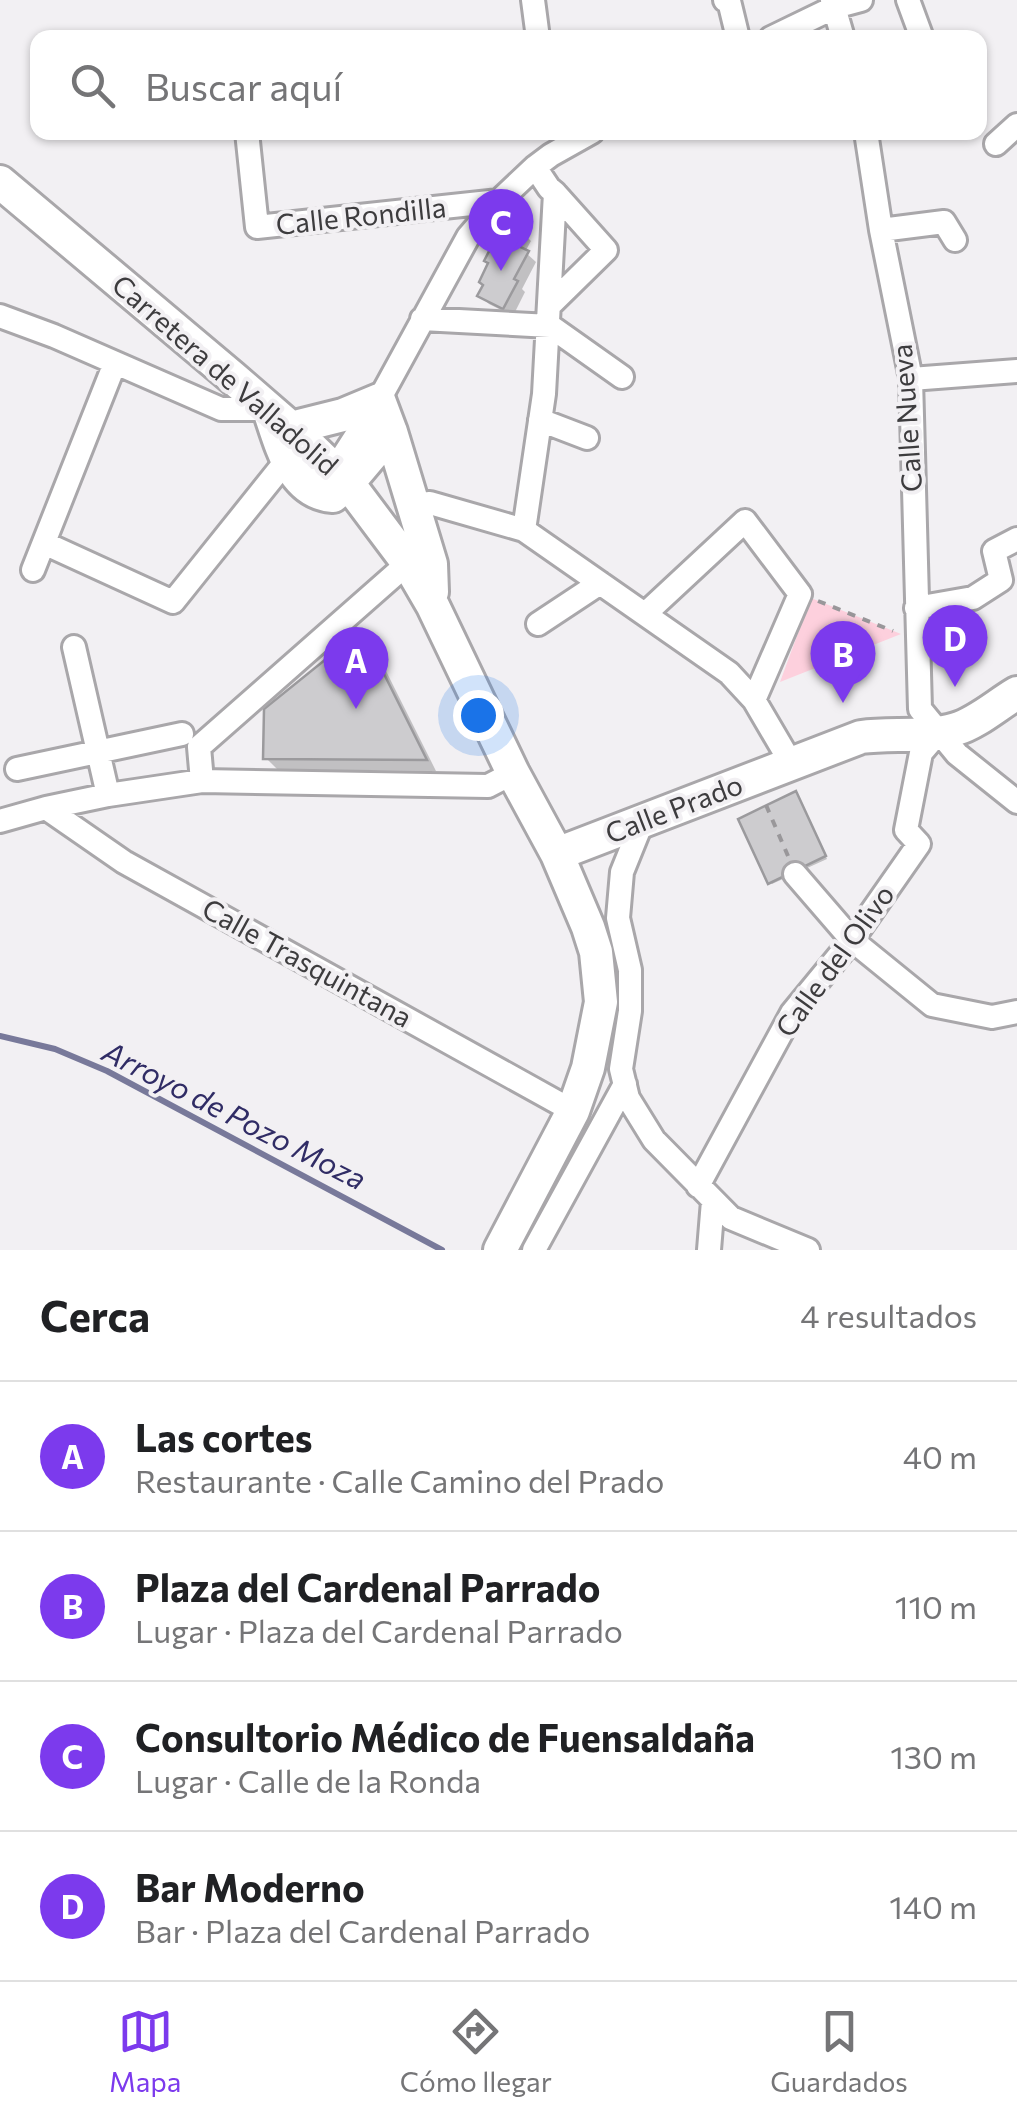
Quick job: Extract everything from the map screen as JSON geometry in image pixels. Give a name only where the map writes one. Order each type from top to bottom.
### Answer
[{"type":"street","points":[[533,0],[537,30]]},
{"type":"street","points":[[728,0],[736,30]]},
{"type":"street","points":[[786,30],[834,4],[861,0]]},
{"type":"street","points":[[908,0],[919,30]]},
{"type":"street","points":[[834,4],[841,30]]},
{"type":"street","points":[[996,144],[1017,125]]},
{"type":"street","name":"Calle Rondilla","points":[[248,140],[258,227],[499,200]]},
{"type":"street","points":[[280,418],[286,460],[307,486],[320,495],[332,496],[379,400],[468,237],[545,152],[573,140]]},
{"type":"street","name":"Calle Nueva","points":[[867,140],[911,379],[920,708],[938,733]]},
{"type":"street","points":[[545,152],[549,188],[606,250],[550,315]]},
{"type":"street","name":"Carretera de Valladolid","points":[[0,182],[280,418],[341,477],[408,562],[434,606],[556,854],[596,952],[601,1002],[588,1068],[573,1111],[500,1250]]},
{"type":"street","points":[[524,530],[550,315],[556,193]]},
{"type":"street","points":[[881,230],[944,222],[955,240]]},
{"type":"street","points":[[422,319],[550,315],[622,377]]},
{"type":"street","points":[[0,316],[222,408],[280,418],[343,414],[379,400]]},
{"type":"street","points":[[33,570],[115,363]]},
{"type":"street","points":[[911,379],[1017,371]]},
{"type":"street","points":[[379,400],[431,564],[434,606]]},
{"type":"street","points":[[540,420],[587,438]]},
{"type":"street","points":[[341,477],[392,432]]},
{"type":"street","points":[[44,542],[173,602],[286,460]]},
{"type":"street","points":[[412,505],[430,502],[524,530],[729,672],[754,700],[791,763]]},
{"type":"street","points":[[645,614],[744,521],[800,594],[754,700]]},
{"type":"street","points":[[916,608],[972,598],[1000,580],[994,550],[1017,539]]},
{"type":"street","points":[[202,781],[199,747],[408,562]]},
{"type":"street","points":[[538,624],[600,582]]},
{"type":"street","points":[[74,647],[108,796]]},
{"type":"street","points":[[1017,693],[960,728],[938,733],[957,754],[1017,802]]},
{"type":"street","name":"Calle Prado","points":[[556,854],[861,737],[938,733]]},
{"type":"street","name":"Calle del Olivo","points":[[706,1194],[792,1012],[852,940],[919,844],[906,830],[921,753],[938,733]]},
{"type":"street","points":[[17,770],[182,734]]},
{"type":"street","points":[[0,821],[46,808],[202,781],[488,786],[513,773]]},
{"type":"street","name":"Calle Trasquintana","points":[[46,808],[124,862],[573,1111]]},
{"type":"street","points":[[644,820],[622,872],[618,918],[630,970],[630,1010],[621,1069],[628,1098],[654,1140],[731,1218],[808,1250]]},
{"type":"street","points":[[796,874],[852,940],[932,1005],[992,1017],[1017,1012]]},
{"type":"street","points":[[534,1250],[625,1084]]},
{"type":"street","points":[[706,1194],[708,1250]]},
{"type":"path","points":[[800,594],[918,640]]},
{"type":"path","points":[[755,777],[796,874]]},
{"type":"shaded area","points":[[811,598],[901,634],[780,682]]},
{"type":"building","points":[[505,220],[524,230],[516,245],[529,251],[503,309],[477,296],[488,263],[484,261]]},
{"type":"building","points":[[362,630],[427,760],[263,759],[264,709]]},
{"type":"building","points":[[796,791],[826,856],[768,884],[738,819]]},
{"type":"waterway","name":"Arroyo de Pozo Moza","points":[[0,1036],[55,1049],[107,1071],[442,1250]]},
{"type":"place","name":"Consultorio Médico de Fuensaldaña","points":[[501,271]]},
{"type":"place","name":"Bar Moderno","points":[[955,687]]},
{"type":"place","name":"Plaza del Cardenal Parrado","points":[[843,703]]},
{"type":"place","name":"Las cortes","points":[[356,709]]}]
